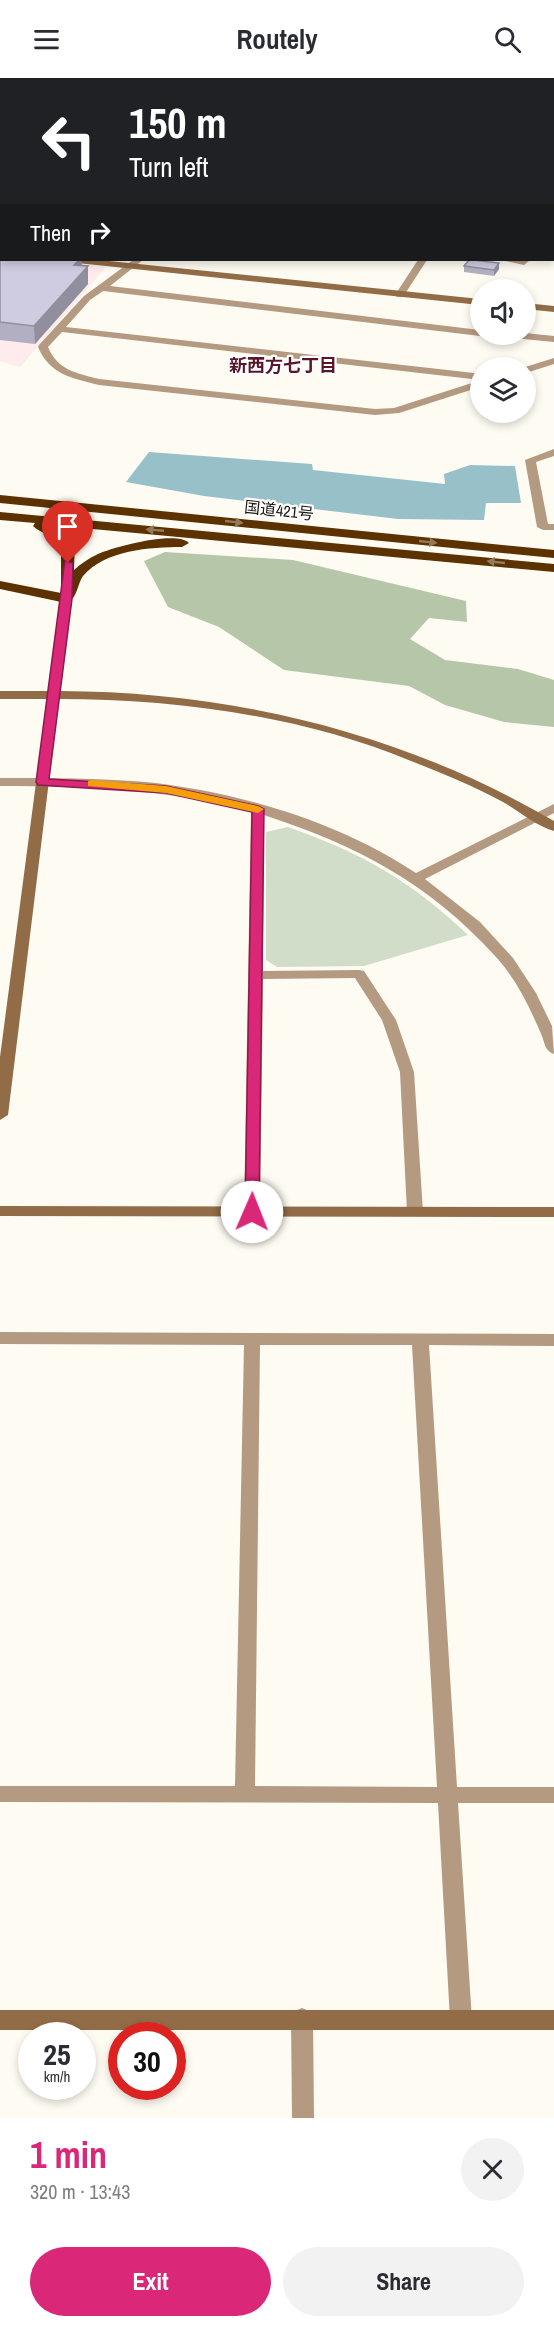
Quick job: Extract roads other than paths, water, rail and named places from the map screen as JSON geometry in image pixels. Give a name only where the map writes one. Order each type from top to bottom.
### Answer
[{"type":"highway","name":"国道421号","points":[[0,497],[30,502],[554,554]]},
{"type":"highway","name":"国道421号","points":[[2,516],[554,568]]},
{"type":"highway","points":[[2,516],[53,530],[68,540],[66,599]]},
{"type":"highway","points":[[66,599],[75,579],[89,564],[113,553],[140,546],[176,542],[287,549],[368,550]]},
{"type":"highway","points":[[0,585],[66,599]]},
{"type":"street","points":[[96,261],[135,263],[400,295],[470,301]]},
{"type":"street","points":[[400,295],[421,261]]},
{"type":"street","points":[[135,263],[87,298],[42,347],[47,360],[53,367],[64,373],[99,381],[375,412],[395,411],[470,387]]},
{"type":"street","points":[[101,288],[470,332]]},
{"type":"street","points":[[536,307],[554,309]]},
{"type":"street","points":[[59,329],[470,376]]},
{"type":"street","points":[[536,337],[554,339]]},
{"type":"street","points":[[536,367],[554,361]]},
{"type":"street","points":[[554,452],[531,460],[543,527],[554,527]]},
{"type":"street","points":[[0,1115],[66,599]]},
{"type":"street","points":[[0,695],[108,696],[178,702],[261,714],[319,727],[358,737],[428,763],[475,783],[538,816],[554,827]]},
{"type":"street","points":[[0,782],[166,789],[258,809],[296,821],[356,846],[416,878],[463,914],[509,963],[536,1005],[554,1049]]},
{"type":"street","points":[[416,878],[554,808]]},
{"type":"street","points":[[252,1212],[258,809]]},
{"type":"street","points":[[257,975],[359,974],[381,1003],[402,1050],[407,1072],[415,1212]]},
{"type":"street","points":[[0,1211],[554,1212]]},
{"type":"street","points":[[0,1338],[554,1340]]},
{"type":"street","points":[[245,1793],[252,1339]]},
{"type":"street","points":[[420,1339],[460,2020]]},
{"type":"street","points":[[0,1794],[554,1795]]},
{"type":"street","points":[[302,2018],[303,2118]]},
{"type":"street","points":[[0,2020],[302,2018],[554,2020]]},
{"type":"water","points":[[149,452],[312,464],[313,470],[445,484],[444,474],[470,465],[515,466],[521,503],[486,503],[484,520],[398,519],[204,496],[126,482]]},
{"type":"district","name":"新西方七丁目","points":[[283,366]]}]
